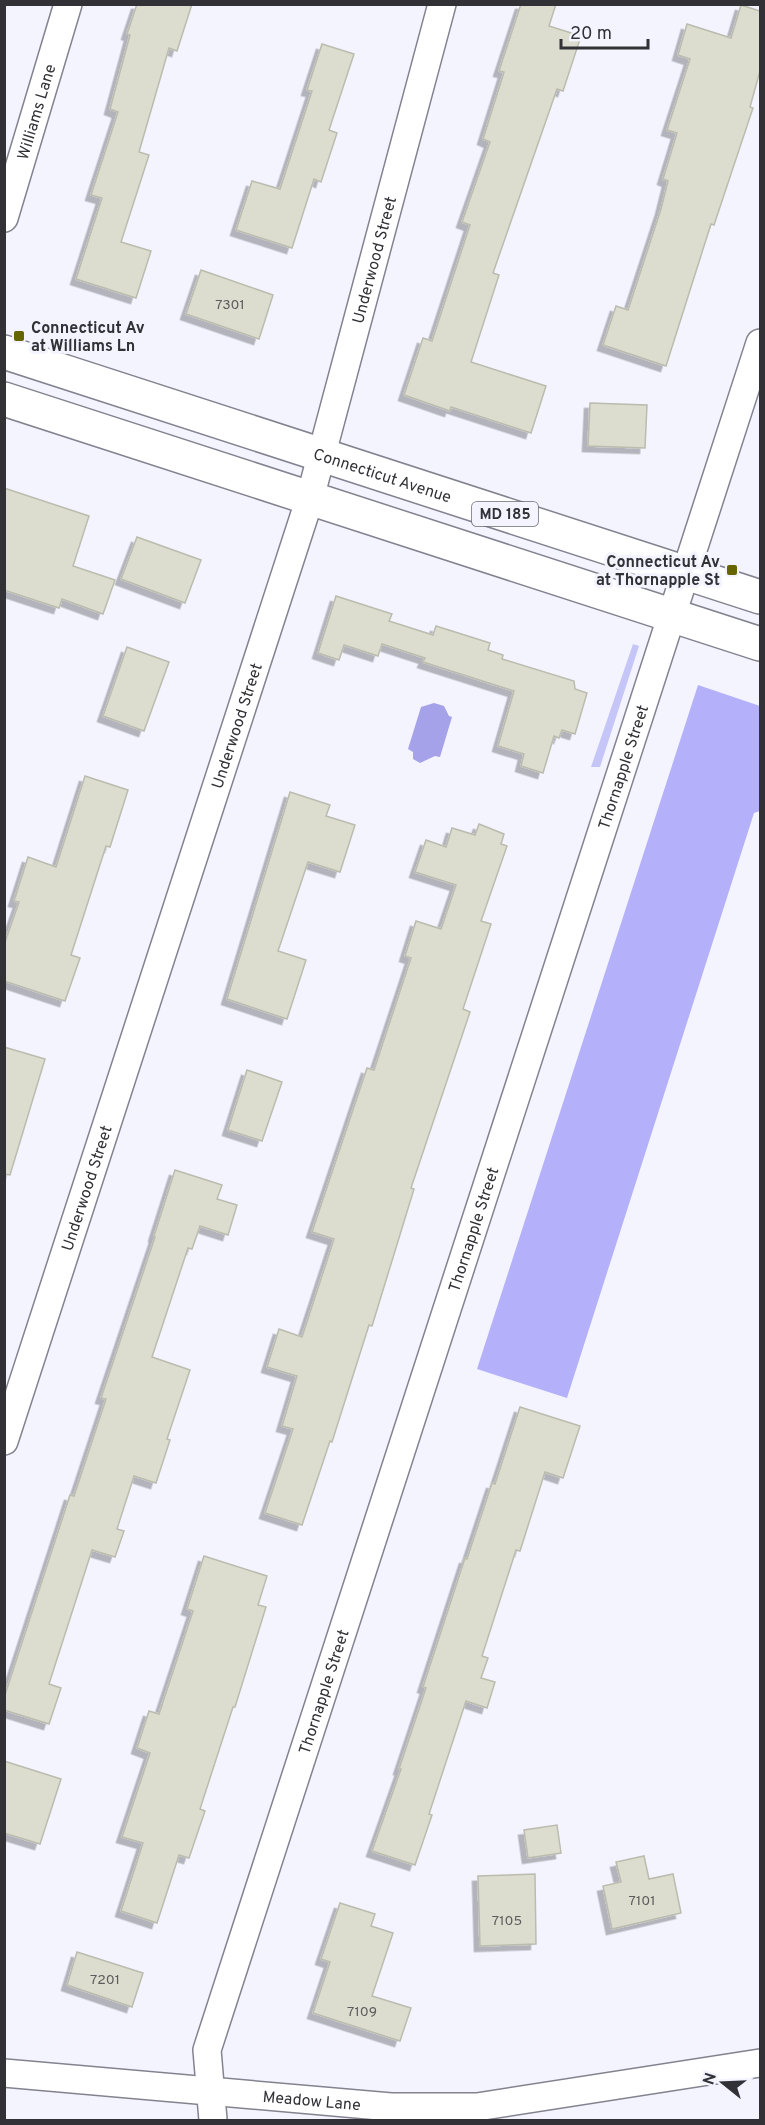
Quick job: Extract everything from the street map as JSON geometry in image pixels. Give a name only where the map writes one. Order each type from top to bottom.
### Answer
[{"type":"main road","name":"Connecticut Avenue","points":[[4,352],[760,597]]},
{"type":"main road","name":"MD 185","points":[[4,399],[760,644]]},
{"type":"street","name":"Williams Lane","points":[[4,218],[68,4]]},
{"type":"street","name":"Underwood Street","points":[[4,1441],[310,498],[442,4]]},
{"type":"street","name":"Thornapple Street","points":[[213,2121],[207,2050],[760,343]]},
{"type":"street","name":"Meadow Lane","points":[[4,2073],[391,2107],[477,2108],[760,2063]]},
{"type":"shaded area","points":[[633,644],[639,646],[600,767],[591,767]]},
{"type":"shaded area","points":[[698,685],[760,706],[760,811],[754,813],[567,1398],[477,1369]]},
{"type":"shaded area","points":[[434,703],[444,706],[449,716],[452,717],[440,757],[435,756],[420,763],[413,759],[413,752],[408,749],[421,707]]},
{"type":"building","points":[[137,4],[192,4],[177,51],[169,48],[139,152],[149,155],[121,242],[151,251],[136,298],[76,279],[102,198],[91,195],[118,112],[110,109],[130,35],[127,34]]},
{"type":"building","points":[[521,4],[556,4],[549,26],[581,36],[563,91],[557,89],[493,273],[499,275],[471,362],[546,386],[531,433],[451,407],[450,411],[404,395],[423,338],[432,341],[470,225],[462,222],[490,142],[483,139],[504,72],[499,71]]},
{"type":"building","points":[[741,5],[760,11],[760,71],[750,107],[753,108],[714,225],[711,224],[666,366],[603,345],[616,306],[628,310],[661,209],[668,181],[663,179],[677,133],[667,130],[690,59],[678,55],[687,24],[731,38]]},
{"type":"building","points":[[322,44],[354,54],[329,130],[337,133],[321,182],[314,179],[292,248],[236,230],[252,181],[280,189],[312,91],[307,90]]},
{"type":"building","points":[[201,270],[273,295],[259,339],[186,314]]},
{"type":"building","points":[[590,403],[647,405],[645,448],[588,446]]},
{"type":"building","points":[[4,488],[89,516],[73,566],[115,580],[103,614],[62,599],[59,608],[4,590]]},
{"type":"building","points":[[137,537],[201,560],[185,603],[121,579]]},
{"type":"building","points":[[336,596],[392,614],[389,621],[433,635],[436,626],[490,643],[488,650],[503,655],[502,659],[574,681],[575,689],[587,693],[575,734],[562,730],[559,738],[554,736],[543,773],[521,766],[524,754],[498,746],[514,691],[423,662],[425,658],[382,644],[378,656],[344,645],[339,660],[318,653]]},
{"type":"building","points":[[127,647],[169,662],[144,731],[103,716]]},
{"type":"building","points":[[85,776],[128,790],[110,847],[106,846],[71,955],[80,958],[65,1001],[4,981],[4,945],[19,902],[14,901],[28,857],[56,867]]},
{"type":"building","points":[[290,792],[330,805],[326,816],[355,825],[340,872],[308,862],[278,951],[306,960],[287,1019],[227,999]]},
{"type":"building","points":[[479,824],[504,834],[501,844],[507,846],[481,921],[491,924],[463,1009],[470,1012],[411,1188],[414,1189],[372,1326],[369,1325],[332,1442],[330,1441],[302,1525],[265,1513],[293,1429],[282,1426],[297,1376],[267,1367],[279,1329],[302,1337],[334,1239],[312,1232],[367,1068],[374,1070],[411,958],[405,956],[416,921],[441,929],[456,885],[415,872],[426,840],[446,847],[452,828],[475,835]]},
{"type":"building","points":[[4,1047],[45,1059],[10,1175],[4,1174]]},
{"type":"building","points":[[247,1070],[282,1082],[262,1141],[228,1130]]},
{"type":"building","points":[[175,1170],[222,1185],[217,1199],[237,1205],[228,1235],[200,1226],[192,1249],[188,1248],[152,1357],[190,1370],[167,1439],[170,1440],[156,1483],[134,1476],[117,1529],[124,1531],[115,1557],[92,1550],[49,1684],[61,1688],[49,1724],[4,1710],[4,1698],[70,1495],[74,1496],[106,1399],[101,1398]]},
{"type":"building","points":[[520,1407],[580,1426],[563,1478],[545,1472],[520,1551],[516,1550],[482,1656],[488,1658],[481,1678],[495,1682],[487,1708],[466,1701],[415,1865],[372,1851],[401,1769],[399,1769],[426,1688],[423,1687],[465,1558],[467,1559],[492,1483],[495,1484]]},
{"type":"building","points":[[204,1556],[267,1576],[258,1605],[266,1607],[200,1809],[205,1811],[189,1858],[179,1855],[157,1923],[121,1911],[143,1843],[122,1837],[150,1753],[137,1748],[149,1711],[159,1714],[193,1611],[187,1609]]},
{"type":"building","points":[[4,1761],[61,1779],[40,1844],[4,1833]]},
{"type":"building","points":[[557,1825],[561,1853],[528,1858],[524,1830]]},
{"type":"building","points":[[644,1856],[649,1879],[673,1874],[681,1913],[612,1929],[603,1886],[621,1882],[616,1862]]},
{"type":"building","points":[[535,1874],[536,1944],[480,1946],[478,1876]]},
{"type":"building","points":[[340,1903],[375,1914],[371,1926],[393,1933],[372,1996],[411,2008],[400,2041],[313,2013],[330,1962],[321,1959]]},
{"type":"building","points":[[77,1952],[143,1973],[132,2007],[67,1985]]},
{"type":"place","name":"Connecticut Av at Williams Ln","points":[[19,336]]},
{"type":"place","name":"Connecticut Av at Thornapple St","points":[[732,570]]}]
